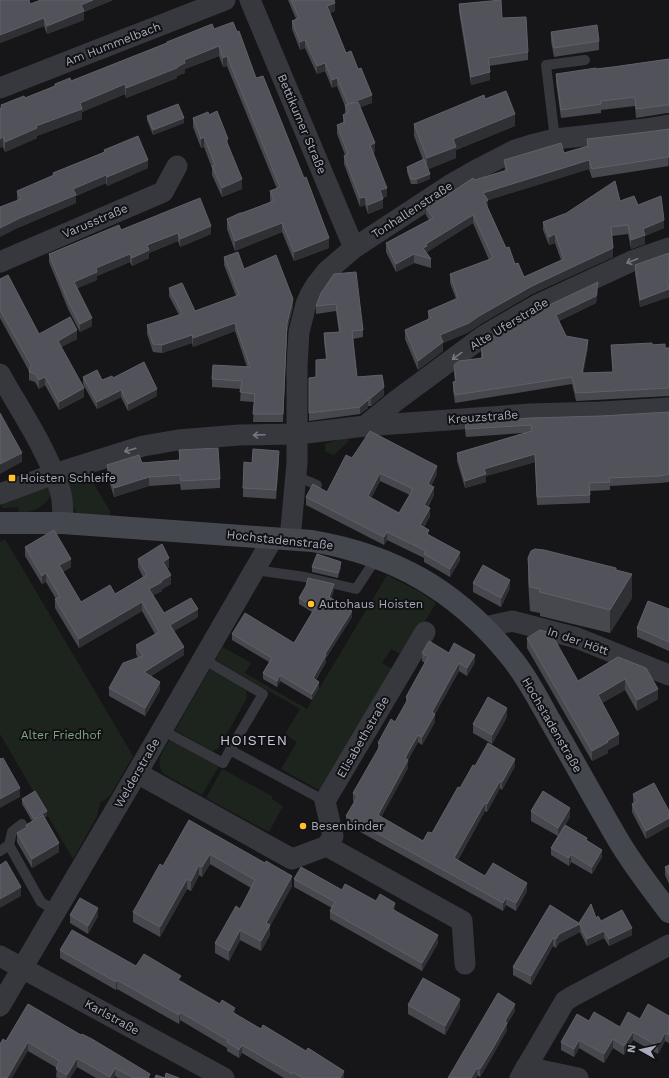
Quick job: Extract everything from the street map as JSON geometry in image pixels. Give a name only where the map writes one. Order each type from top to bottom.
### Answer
[{"type":"main road","name":"Hochstadenstraße","points":[[0,523],[63,523],[282,539],[336,545],[377,557],[409,571],[447,594],[485,627],[510,656],[528,682],[618,839],[669,912]]},
{"type":"street","name":"Am Hummelbach","points":[[0,88],[225,0]]},
{"type":"street","name":"Bettikumer Straße","points":[[250,0],[354,248]]},
{"type":"street","name":"Tonhallenstraße","points":[[298,434],[298,348],[302,318],[310,295],[321,278],[340,259],[354,248],[450,185],[515,150],[555,139],[669,125]]},
{"type":"street","name":"Varusstraße","points":[[0,262],[163,192],[177,166]]},
{"type":"street","name":"Alte Uferstraße","points":[[365,426],[397,400],[485,335],[537,305],[632,261],[669,248]]},
{"type":"street","points":[[0,374],[54,474],[59,487],[62,503],[63,523]]},
{"type":"street","name":"Kreuzstraße","points":[[0,494],[54,474],[144,446],[171,442],[239,436],[298,434],[365,426],[530,414],[669,408]]},
{"type":"street","points":[[282,539],[296,476],[298,434]]},
{"type":"street","name":"Welderstraße","points":[[0,1006],[255,570],[282,539]]},
{"type":"street","name":"In der Hött","points":[[485,627],[512,621],[570,636],[669,675]]},
{"type":"street","name":"Elisabethstraße","points":[[325,801],[425,632]]},
{"type":"street","points":[[137,773],[292,859],[327,846],[333,836],[325,801]]},
{"type":"street","points":[[327,846],[462,921],[465,964]]},
{"type":"street","points":[[578,1078],[523,1073],[565,1001],[669,944]]},
{"type":"street","name":"Karlstraße","points":[[0,956],[224,1078]]},
{"type":"lane","points":[[555,139],[546,65],[585,60]]},
{"type":"lane","points":[[296,476],[317,485]]},
{"type":"lane","points":[[255,570],[305,577],[356,589],[377,557]]},
{"type":"lane","points":[[162,730],[223,763],[263,694],[203,659]]},
{"type":"lane","points":[[230,750],[325,801]]},
{"type":"lane","points":[[22,824],[12,832],[9,845],[41,902],[56,911]]},
{"type":"lane","points":[[0,851],[9,845]]},
{"type":"green space","points":[[347,437],[349,441],[334,455],[325,452],[325,444]]},
{"type":"green space","points":[[78,473],[79,479],[89,476],[110,511],[110,517],[78,515],[71,498],[69,483],[70,480]]},
{"type":"green space","points":[[50,479],[52,494],[46,502],[38,508],[29,512],[19,513],[18,507],[2,508],[0,502]]},
{"type":"green space","name":"Alter Friedhof","points":[[5,539],[133,756],[110,796],[100,803],[97,816],[73,859],[0,734],[0,542]]},
{"type":"green space","points":[[387,575],[420,592],[436,603],[404,656],[391,649],[382,663],[396,671],[324,793],[281,769],[297,742],[285,734],[300,709],[215,660],[223,647],[251,663],[245,673],[307,709]]},
{"type":"green space","points":[[210,669],[246,690],[247,698],[218,749],[212,751],[175,730]]},
{"type":"green space","points":[[170,739],[219,766],[202,795],[164,774],[161,770],[159,761]]},
{"type":"green space","points":[[222,769],[272,796],[272,799],[283,806],[269,832],[206,798]]},
{"type":"building","points":[[0,0],[29,0],[30,4],[41,0],[93,0],[81,5],[84,11],[47,26],[44,18],[0,35]]},
{"type":"building","points":[[291,0],[334,0],[335,3],[327,6],[346,53],[351,51],[358,69],[361,68],[372,95],[348,104],[337,78],[332,80],[325,63],[317,66],[305,40],[300,42],[292,21],[299,18]]},
{"type":"building","points":[[501,0],[502,18],[526,17],[528,52],[488,58],[490,72],[471,77],[459,4]]},
{"type":"building","points":[[233,22],[237,32],[239,31],[256,78],[263,76],[304,178],[306,177],[329,238],[294,252],[282,223],[235,241],[227,219],[274,201],[270,191],[280,187],[227,56],[223,58],[219,46],[184,60],[185,63],[177,68],[126,88],[125,84],[80,103],[82,109],[36,126],[37,128],[5,142],[3,137],[0,139],[1,105],[24,96],[25,98],[55,86],[55,84],[70,78],[71,81],[212,24],[214,29]]},
{"type":"building","points":[[597,25],[599,41],[554,48],[551,32]]},
{"type":"building","points":[[669,59],[669,105],[636,109],[635,97],[601,101],[601,104],[561,110],[556,74]]},
{"type":"building","points":[[506,91],[515,114],[453,139],[456,147],[427,158],[414,124],[484,95],[485,99]]},
{"type":"building","points":[[358,102],[375,143],[370,145],[387,188],[380,190],[383,199],[368,205],[365,197],[360,198],[344,156],[348,154],[337,125],[345,122],[343,115],[348,112],[345,105]]},
{"type":"building","points":[[178,104],[184,118],[153,130],[147,116]]},
{"type":"building","points":[[217,111],[228,139],[226,140],[242,179],[222,188],[212,166],[215,165],[204,137],[201,139],[193,118],[208,112],[209,115]]},
{"type":"building","points":[[669,129],[669,157],[592,169],[589,160],[483,193],[488,200],[485,202],[506,248],[509,247],[515,264],[518,263],[524,277],[564,259],[555,234],[549,237],[543,222],[565,214],[615,181],[620,201],[634,196],[638,205],[661,196],[664,220],[643,229],[645,235],[631,240],[628,225],[611,227],[613,248],[532,286],[469,323],[440,335],[443,342],[418,361],[405,330],[431,318],[428,311],[458,298],[450,274],[493,258],[473,215],[426,244],[427,246],[423,248],[431,259],[414,254],[396,264],[386,243],[433,218],[426,207],[439,198],[440,200],[473,178],[475,180],[507,170],[504,160],[561,143],[564,153],[588,146],[587,139]]},
{"type":"building","points":[[138,136],[148,160],[73,189],[76,195],[20,218],[0,228],[0,207],[21,199],[17,191],[54,175],[53,173],[105,152],[104,150]]},
{"type":"building","points":[[424,159],[430,174],[417,179],[411,179],[407,167]]},
{"type":"building","points":[[200,198],[211,226],[180,239],[178,233],[147,245],[149,250],[132,258],[130,254],[96,268],[97,272],[74,282],[92,318],[80,324],[68,301],[49,254],[119,225],[121,230]]},
{"type":"building","points":[[238,252],[244,269],[276,255],[293,299],[287,323],[283,414],[253,414],[255,394],[240,392],[242,381],[212,379],[213,365],[250,367],[235,323],[193,338],[192,335],[162,345],[153,344],[147,325],[182,314],[169,288],[182,283],[195,311],[239,295],[224,257]]},
{"type":"building","points":[[669,253],[669,280],[667,280],[669,289],[640,300],[635,265]]},
{"type":"building","points":[[356,272],[363,330],[352,331],[357,377],[382,375],[384,387],[371,398],[368,398],[368,400],[360,407],[309,413],[309,378],[316,377],[316,360],[327,359],[324,333],[340,332],[336,304],[316,306],[321,293],[334,274]]},
{"type":"building","points":[[8,275],[39,334],[70,317],[77,330],[58,341],[84,388],[59,402],[45,377],[39,380],[35,374],[29,372],[31,365],[0,310],[0,279]]},
{"type":"building","points":[[598,282],[596,296],[556,315],[566,336],[588,340],[582,373],[613,372],[611,345],[652,343],[652,345],[665,344],[665,348],[669,348],[669,388],[576,393],[572,377],[455,395],[453,382],[456,381],[454,365],[459,361],[483,358],[481,345],[492,337],[543,308]]},
{"type":"building","points":[[144,362],[157,389],[128,404],[121,390],[97,402],[83,377],[97,370],[102,380],[112,376],[113,378]]},
{"type":"building","points":[[669,412],[669,474],[660,476],[609,478],[610,482],[589,483],[590,495],[537,497],[535,454],[484,469],[486,474],[465,481],[457,453],[532,431],[531,425],[466,429],[465,423],[531,418]]},
{"type":"building","points":[[0,413],[22,453],[0,464]]},
{"type":"building","points":[[370,431],[437,466],[428,484],[434,487],[424,505],[430,508],[420,525],[429,530],[427,534],[460,552],[450,569],[424,554],[426,551],[387,532],[384,537],[306,497],[313,484],[327,492],[346,455],[352,458]],"holes":[[[380,473],[413,489],[399,513],[368,496]]]},
{"type":"building","points":[[218,448],[220,479],[181,481],[180,475],[149,477],[114,488],[107,465],[139,455],[142,463],[180,460],[179,450]]},
{"type":"building","points":[[253,449],[279,451],[276,490],[243,488],[244,462],[252,463]]},
{"type":"building","points":[[54,530],[71,559],[59,565],[81,602],[110,585],[115,594],[147,575],[138,559],[162,544],[169,558],[163,562],[171,575],[149,589],[164,613],[191,598],[198,609],[170,625],[184,647],[144,672],[160,682],[145,708],[109,688],[123,663],[143,656],[136,645],[159,632],[142,602],[79,639],[55,599],[60,597],[46,573],[42,576],[25,547]]},
{"type":"building","points":[[535,549],[616,568],[616,570],[632,574],[610,610],[540,592],[540,589],[530,587],[528,558],[531,551]]},
{"type":"building","points":[[317,554],[341,562],[338,573],[312,567]]},
{"type":"building","points":[[483,565],[510,580],[501,598],[473,583]]},
{"type":"building","points":[[308,578],[334,584],[329,597],[352,611],[325,654],[326,655],[313,678],[319,682],[312,694],[280,675],[277,681],[263,673],[272,658],[232,634],[245,613],[294,643],[315,608],[299,598],[306,586]]},
{"type":"building","points":[[648,601],[669,609],[669,642],[637,628]]},
{"type":"building","points":[[540,630],[551,633],[578,681],[618,657],[646,668],[658,689],[637,700],[625,679],[598,695],[619,734],[592,751],[527,638]]},
{"type":"building","points":[[429,641],[449,653],[454,643],[475,655],[467,668],[459,663],[432,712],[435,714],[422,737],[418,735],[405,758],[408,760],[378,815],[423,841],[428,832],[432,833],[458,787],[460,788],[473,765],[475,766],[488,743],[515,759],[487,804],[485,803],[454,858],[485,876],[493,863],[527,883],[516,903],[506,898],[503,903],[346,816],[358,796],[353,793],[381,744],[378,743],[391,719],[395,722],[408,699],[406,697],[428,657],[422,653]]},
{"type":"building","points":[[488,697],[507,708],[492,735],[473,724]]},
{"type":"building","points":[[0,758],[3,758],[20,788],[0,799]]},
{"type":"building","points":[[654,783],[669,811],[669,818],[646,831],[632,804],[637,801],[633,794]]},
{"type":"building","points":[[35,791],[47,811],[34,819],[22,799]]},
{"type":"building","points":[[543,791],[570,808],[558,828],[531,811]]},
{"type":"building","points":[[43,815],[59,843],[32,859],[17,833],[27,827],[26,825]]},
{"type":"building","points":[[189,820],[265,863],[266,861],[292,876],[266,923],[270,925],[261,941],[240,930],[229,951],[215,943],[236,906],[240,909],[255,880],[210,854],[202,867],[199,865],[191,881],[187,879],[160,927],[133,912],[160,864],[163,866]]},
{"type":"building","points":[[565,825],[587,838],[586,840],[602,850],[592,867],[571,854],[569,858],[551,848]]},
{"type":"building","points":[[6,861],[21,887],[0,899],[0,865]]},
{"type":"building","points":[[669,865],[669,875],[665,867]]},
{"type":"building","points":[[301,867],[342,890],[345,884],[376,901],[380,894],[395,903],[392,909],[438,935],[422,963],[330,911],[335,902],[294,879]]},
{"type":"building","points":[[80,898],[98,908],[88,926],[70,915]]},
{"type":"building","points":[[591,904],[596,918],[598,916],[601,921],[622,910],[632,928],[609,939],[604,931],[587,939],[579,923]]},
{"type":"building","points":[[550,905],[580,924],[559,934],[556,939],[553,938],[531,976],[513,967]]},
{"type":"building","points":[[72,930],[136,966],[144,954],[181,976],[178,980],[220,1004],[222,1000],[235,1008],[232,1012],[261,1029],[263,1025],[306,1051],[308,1048],[344,1071],[340,1078],[302,1078],[293,1072],[292,1074],[242,1045],[239,1050],[227,1042],[228,1040],[180,1012],[179,1015],[117,980],[116,982],[60,950]]},
{"type":"building","points":[[423,978],[460,999],[445,1026],[408,1005]]},
{"type":"building","points":[[498,993],[515,1004],[505,1021],[507,1023],[493,1048],[480,1069],[477,1068],[471,1078],[448,1078]]},
{"type":"building","points":[[28,1004],[81,1035],[82,1034],[92,1039],[150,1074],[148,1078],[134,1078],[115,1068],[110,1077],[77,1058],[67,1075],[56,1069],[59,1061],[28,1042],[7,1078],[0,1078],[0,1044],[3,1039],[6,1041]]},
{"type":"building","points":[[648,1004],[669,1016],[669,1035],[665,1033],[658,1046],[633,1032],[624,1046],[613,1039],[604,1054],[579,1040],[574,1049],[561,1042],[577,1014],[589,1021],[594,1012],[620,1027],[628,1012],[640,1019]]},
{"type":"building","points":[[166,1073],[179,1078],[165,1078]]},
{"type":"building","points":[[156,1075],[165,1078],[155,1078]]},
{"type":"place","name":"Hoisten Schleife","points":[[12,478]]},
{"type":"place","name":"Autohaus Hoisten","points":[[311,604]]},
{"type":"place","name":"Besenbinder","points":[[303,826]]},
{"type":"district","name":"HOISTEN","points":[[254,740]]}]
